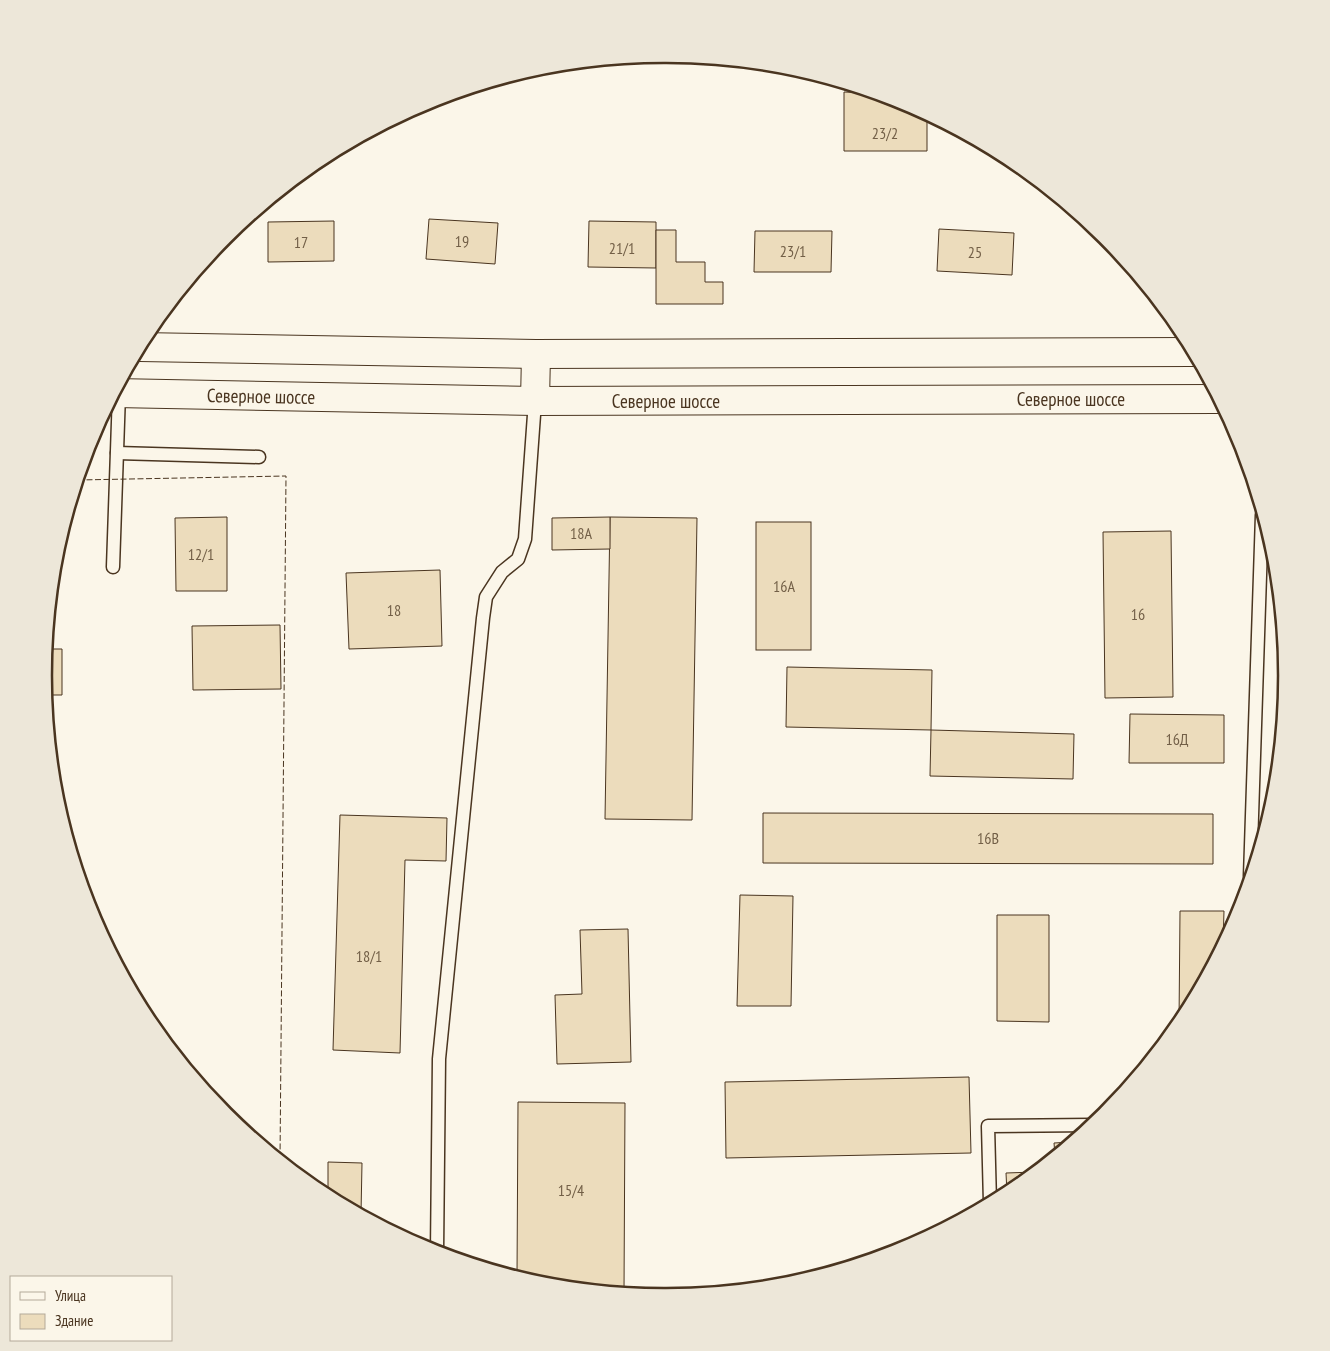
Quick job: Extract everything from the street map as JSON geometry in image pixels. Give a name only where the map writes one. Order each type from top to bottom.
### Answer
[{"type":"main road","points":[[148,347],[536,354],[1185,352]]},
{"type":"main road","points":[[535,401],[536,354]]},
{"type":"main road","name":"Северное шоссе","points":[[123,391],[535,401],[1211,399]]},
{"type":"lane","points":[[437,1243],[439,1059],[482,618],[486,596],[502,572],[518,559],[525,540],[535,401]]},
{"type":"lane","points":[[113,567],[118,402]]},
{"type":"lane","points":[[117,453],[259,457]]},
{"type":"lane","points":[[1251,854],[1261,536]]},
{"type":"lane","points":[[990,1194],[988,1126],[1081,1125]]},
{"type":"building","points":[[844,92],[862,96],[927,122],[927,151],[844,151]]},
{"type":"building","points":[[429,219],[498,223],[495,264],[426,259]]},
{"type":"building","points":[[334,221],[334,261],[268,262],[268,222]]},
{"type":"building","points":[[589,221],[656,222],[656,268],[588,267]]},
{"type":"building","points":[[939,229],[1014,233],[1012,275],[937,271]]},
{"type":"building","points":[[656,230],[676,230],[676,262],[705,262],[705,282],[723,282],[723,304],[656,304]]},
{"type":"building","points":[[755,231],[832,231],[831,272],[754,272]]},
{"type":"building","points":[[227,517],[227,591],[176,591],[175,518]]},
{"type":"building","points":[[610,517],[697,518],[692,820],[605,819]]},
{"type":"building","points":[[610,517],[610,549],[552,550],[552,518]]},
{"type":"building","points":[[756,522],[811,522],[811,650],[756,650]]},
{"type":"building","points":[[1171,531],[1173,697],[1105,698],[1103,532]]},
{"type":"building","points":[[440,570],[442,646],[349,649],[346,573]]},
{"type":"building","points":[[280,625],[281,689],[193,690],[192,626]]},
{"type":"building","points":[[53,649],[62,649],[62,695],[53,695]]},
{"type":"building","points":[[787,667],[932,670],[931,730],[786,727]]},
{"type":"building","points":[[1130,714],[1224,715],[1224,763],[1129,763]]},
{"type":"building","points":[[931,730],[1074,734],[1073,779],[930,776]]},
{"type":"building","points":[[763,813],[1213,814],[1213,864],[763,863]]},
{"type":"building","points":[[340,815],[447,818],[446,861],[405,860],[400,1053],[333,1050]]},
{"type":"building","points":[[740,895],[793,896],[791,1006],[737,1006]]},
{"type":"building","points":[[1180,911],[1224,911],[1224,926],[1195,982],[1179,1008]]},
{"type":"building","points":[[997,915],[1049,915],[1049,1022],[997,1021]]},
{"type":"building","points":[[628,929],[631,1062],[557,1064],[555,995],[582,994],[580,930]]},
{"type":"building","points":[[969,1077],[971,1153],[726,1158],[725,1082]]},
{"type":"building","points":[[518,1102],[625,1103],[624,1287],[585,1283],[517,1269]]},
{"type":"building","points":[[1054,1143],[1061,1143],[1054,1148]]},
{"type":"building","points":[[328,1162],[362,1163],[361,1207],[328,1187]]},
{"type":"building","points":[[1022,1172],[1007,1184],[1006,1173]]},
{"type":"fence","points":[[85,480],[286,476],[280,1151]]}]
